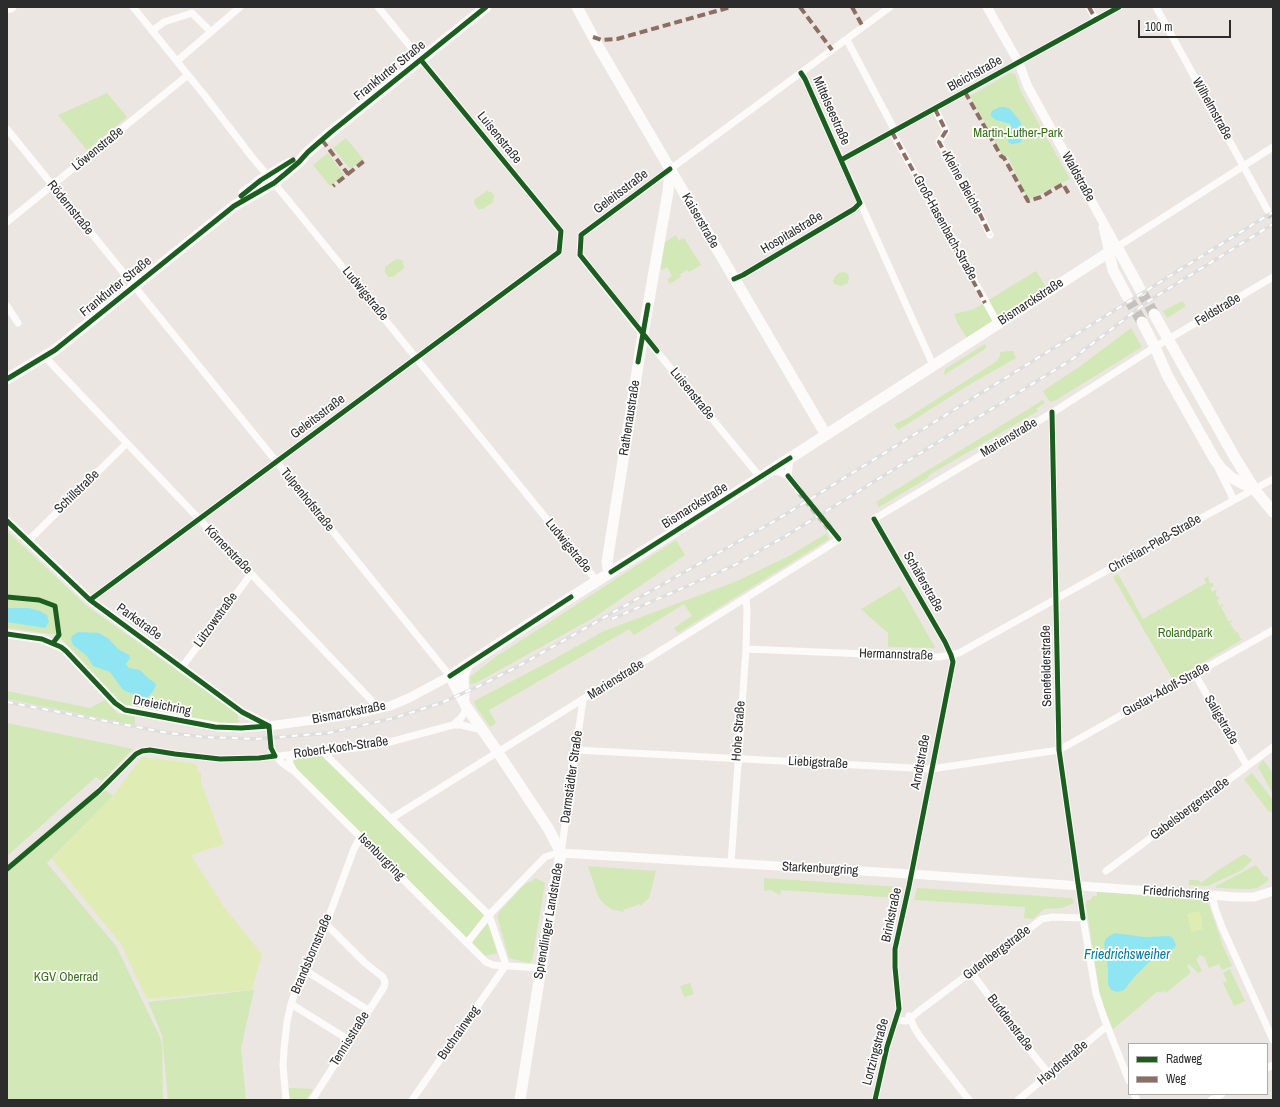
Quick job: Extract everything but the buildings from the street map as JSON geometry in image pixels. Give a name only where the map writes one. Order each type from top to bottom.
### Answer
[{"type":"main road","points":[[7,8],[11,7]]},
{"type":"main road","name":"Frankfurter Straße","points":[[7,379],[45,357],[234,206],[241,196],[299,162],[308,152],[486,7]]},
{"type":"main road","name":"Kaiserstraße","points":[[577,7],[670,170],[826,435]]},
{"type":"main road","name":"Rathenaustraße","points":[[611,572],[608,568],[607,562],[643,334],[668,192],[670,170]]},
{"type":"main road","name":"Waldstraße","points":[[1113,250],[1141,291]]},
{"type":"main road","name":"Waldstraße","points":[[1113,250],[1113,270],[1128,298]]},
{"type":"main road","name":"Bismarckstraße","points":[[450,676],[1113,250]]},
{"type":"main road","points":[[1154,314],[1170,380],[1215,460],[1232,478],[1255,490]]},
{"type":"main road","points":[[1142,322],[1162,343],[1204,404],[1255,490],[1273,512]]},
{"type":"main road","points":[[466,705],[463,681],[468,664]]},
{"type":"main road","name":"Sprendlinger Landstraße","points":[[450,676],[466,705],[554,838],[560,853],[540,968],[520,1100]]},
{"type":"street","name":"Ludwigstraße","points":[[133,7],[597,581]]},
{"type":"street","points":[[177,61],[240,7]]},
{"type":"street","name":"Luisenstraße","points":[[378,7],[560,231],[559,252]]},
{"type":"street","name":"Geleitsstraße","points":[[580,255],[581,235],[890,7]]},
{"type":"street","name":"Waldstraße","points":[[987,7],[1018,63],[1028,87],[1102,220],[1113,250]]},
{"type":"street","points":[[1089,7],[1096,20]]},
{"type":"street","name":"Bleichstraße","points":[[841,160],[1119,7]]},
{"type":"street","name":"Wilhelmstraße","points":[[1156,7],[1268,211]]},
{"type":"street","points":[[152,31],[164,22],[192,13],[211,32]]},
{"type":"street","name":"Groß-Hasenbach-Straße","points":[[847,40],[985,303],[998,324]]},
{"type":"street","name":"Mittelseestraße","points":[[801,73],[933,365]]},
{"type":"street","name":"Löwenstraße","points":[[7,222],[188,75]]},
{"type":"street","name":"Kleine Bleiche","points":[[935,109],[946,131],[939,142],[972,203],[977,208],[990,235]]},
{"type":"street","name":"Rödernstraße","points":[[7,129],[134,286]]},
{"type":"street","name":"Bismarckstraße","points":[[1113,250],[1273,147]]},
{"type":"street","name":"Hospitalstraße","points":[[734,279],[854,209],[860,203]]},
{"type":"street","name":"Geleitsstraße","points":[[90,600],[559,252]]},
{"type":"street","name":"Luisenstraße","points":[[580,255],[760,477]]},
{"type":"street","name":"Feldstraße","points":[[1162,343],[1273,277]]},
{"type":"street","name":"Tulpenhofstraße","points":[[134,286],[450,676]]},
{"type":"street","points":[[7,306],[18,323]]},
{"type":"street","name":"Marienstraße","points":[[874,519],[1052,412],[1162,343]]},
{"type":"street","name":"Körnerstraße","points":[[45,357],[371,700],[376,709]]},
{"type":"street","name":"Senefelderstraße","points":[[1052,412],[1059,750],[1083,918],[1098,1002],[1128,1078]]},
{"type":"street","name":"Schillstraße","points":[[28,541],[127,443]]},
{"type":"street","points":[[788,476],[790,458]]},
{"type":"street","points":[[1215,460],[1232,496],[1232,501]]},
{"type":"street","points":[[770,471],[780,472],[788,476],[799,491]]},
{"type":"street","name":"Christian-Pleß-Straße","points":[[1056,600],[1273,479]]},
{"type":"street","name":"Schäferstraße","points":[[874,519],[951,656]]},
{"type":"street","name":"Parkstraße","points":[[7,521],[90,600],[242,712],[269,726]]},
{"type":"street","name":"Marienstraße","points":[[392,818],[839,540],[831,530]]},
{"type":"street","name":"Lützowstraße","points":[[182,667],[251,574]]},
{"type":"street","name":"Hohe Straße","points":[[731,863],[737,758],[746,649],[746,599]]},
{"type":"street","name":"Hermannstraße","points":[[746,649],[939,657],[951,656],[1056,600]]},
{"type":"street","name":"Gustav-Adolf-Straße","points":[[1059,750],[1273,630]]},
{"type":"street","name":"Dreieichring","points":[[7,634],[42,639],[61,647],[115,703],[122,708],[215,727],[235,728],[269,726]]},
{"type":"street","name":"Arndtstraße","points":[[912,874],[952,664],[951,656]]},
{"type":"street","name":"Saligstraße","points":[[1195,674],[1247,766]]},
{"type":"street","name":"Bismarckstraße","points":[[269,726],[334,718],[390,706],[416,695],[450,676]]},
{"type":"street","name":"Darmstädter Straße","points":[[560,853],[583,700]]},
{"type":"street","points":[[453,725],[461,718],[466,705]]},
{"type":"street","points":[[235,728],[244,718],[242,712]]},
{"type":"street","name":"Robert-Koch-Straße","points":[[100,791],[136,754],[142,751],[150,750],[220,759],[259,758],[337,751],[386,743],[453,725],[461,725],[483,731]]},
{"type":"street","points":[[269,726],[271,747],[275,756]]},
{"type":"street","name":"Gabelsbergerstraße","points":[[1106,871],[1273,746]]},
{"type":"street","name":"Liebigstraße","points":[[576,750],[931,769],[1059,750]]},
{"type":"street","points":[[336,763],[334,757],[337,751]]},
{"type":"street","points":[[323,752],[336,763],[489,915],[506,965]]},
{"type":"street","points":[[292,754],[289,762],[294,771]]},
{"type":"street","name":"Isenburgring","points":[[275,756],[294,771],[488,964],[540,968]]},
{"type":"street","name":"Brandsbornstraße","points":[[286,1100],[283,1066],[287,1022],[291,1004],[303,969],[326,924],[354,849],[360,837]]},
{"type":"street","points":[[467,943],[489,915],[545,857],[560,853]]},
{"type":"street","name":"Starkenburgring","points":[[560,853],[912,874],[1079,886]]},
{"type":"street","name":"Brinkstraße","points":[[899,1009],[895,953],[912,874]]},
{"type":"street","name":"Friedrichsring","points":[[1079,886],[1212,896],[1250,897],[1273,891]]},
{"type":"street","points":[[1212,896],[1222,928],[1273,1040]]},
{"type":"street","name":"Gutenbergstraße","points":[[896,1020],[902,1021],[919,1011],[1042,919],[1049,917],[1083,918]]},
{"type":"street","name":"Tennisstraße","points":[[312,1100],[386,982],[385,978],[365,964],[326,924]]},
{"type":"street","name":"Buchrainweg","points":[[412,1100],[506,965]]},
{"type":"street","points":[[303,969],[368,1010]]},
{"type":"street","name":"Buddenstraße","points":[[971,972],[1028,1048],[1050,1074]]},
{"type":"street","points":[[291,1004],[349,1040]]},
{"type":"street","points":[[899,1009],[909,1017],[921,1038],[969,1100]]},
{"type":"street","name":"Lortzingstraße","points":[[875,1100],[887,1047],[899,1009]]},
{"type":"street","name":"Haydnstraße","points":[[1018,1100],[1107,1026]]},
{"type":"street","points":[[1211,1100],[1220,1095]]},
{"type":"green space","name":"Martin-Luther-Park","points":[[1010,73],[1015,74],[1021,92],[1070,179],[1028,200],[1008,157],[1002,155],[970,96]]},
{"type":"green space","points":[[107,93],[127,117],[87,150],[58,115]]},
{"type":"green space","points":[[346,138],[363,159],[350,169],[333,148]]},
{"type":"green space","points":[[328,153],[344,175],[330,186],[313,165]]},
{"type":"green space","points":[[487,191],[494,195],[493,202],[483,209],[478,209],[474,204],[475,199]]},
{"type":"green space","points":[[676,235],[679,241],[684,238],[701,265],[689,272],[687,270],[680,274],[681,277],[669,284],[668,279],[672,276],[667,267],[662,270],[661,268],[665,242]]},
{"type":"green space","points":[[396,259],[402,260],[404,267],[393,277],[389,277],[385,273],[385,267]]},
{"type":"green space","points":[[1036,271],[1046,287],[967,338],[958,324],[954,314],[974,309]]},
{"type":"green space","points":[[844,272],[847,273],[849,277],[848,283],[841,286],[834,284],[833,281],[835,276]]},
{"type":"green space","points":[[1182,301],[1186,306],[1167,318],[1163,311]]},
{"type":"green space","points":[[1131,328],[1142,347],[1056,400],[1050,402],[1043,391],[1079,367]]},
{"type":"green space","points":[[985,344],[985,349],[944,375],[945,369]]},
{"type":"green space","points":[[1013,351],[1016,358],[967,386],[898,430],[894,424],[904,420],[997,361],[1000,356],[1000,352]]},
{"type":"green space","points":[[1043,400],[1045,403],[1036,409],[1038,411],[929,475],[928,478],[879,507],[876,502]]},
{"type":"green space","points":[[7,531],[87,606],[238,714],[238,720],[240,721],[230,725],[124,706],[58,635],[7,628]]},
{"type":"green space","points":[[827,533],[829,539],[678,633],[674,628],[692,616],[684,604],[634,635],[629,629],[489,710],[496,723],[490,727],[475,705],[474,701],[604,631],[737,581],[791,555]]},
{"type":"green space","points":[[676,540],[685,555],[593,618],[476,683],[470,684],[470,677],[494,658]]},
{"type":"green space","name":"Rolandpark","points":[[1118,574],[1143,619],[1206,583],[1204,579],[1209,576],[1208,578],[1210,583],[1214,586],[1210,588],[1212,592],[1217,591],[1215,593],[1221,598],[1217,600],[1220,606],[1223,604],[1224,605],[1221,607],[1225,614],[1228,613],[1225,615],[1229,622],[1232,620],[1233,621],[1230,623],[1234,630],[1237,630],[1235,631],[1236,633],[1239,631],[1238,633],[1241,639],[1243,639],[1173,680],[1113,577]]},
{"type":"green space","points":[[900,586],[935,647],[934,648],[888,647],[888,633],[861,609]]},
{"type":"green space","points":[[7,691],[90,708],[105,700],[117,713],[135,717],[135,725],[7,699]]},
{"type":"green space","points":[[7,723],[133,749],[102,781],[96,777],[7,856]]},
{"type":"green space","points":[[324,756],[484,914],[483,918],[469,936],[466,937],[293,766],[291,760],[295,758]]},
{"type":"green space","points":[[142,757],[193,763],[198,766],[197,771],[201,772],[201,782],[224,844],[191,855],[224,907],[262,954],[252,990],[147,999],[121,944],[52,859],[113,796]]},
{"type":"green space","points":[[1263,760],[1273,773],[1273,794],[1258,767]]},
{"type":"green space","points":[[1252,773],[1273,800],[1273,814],[1271,811],[1269,812],[1244,779]]},
{"type":"green space","name":"KGV Oberrad","points":[[104,789],[113,796],[47,863],[116,946],[162,1044],[163,1100],[7,1100],[7,872]]},
{"type":"green space","points":[[1244,854],[1252,860],[1242,870],[1208,886],[1189,885],[1189,880],[1198,880],[1201,883]]},
{"type":"green space","points":[[1256,865],[1269,880],[1257,888],[1216,888],[1216,886]]},
{"type":"green space","points":[[588,866],[656,871],[649,898],[640,906],[640,904],[623,910],[624,912],[611,909],[603,903],[598,896]]},
{"type":"green space","points":[[535,878],[545,883],[532,961],[529,963],[509,958],[497,916],[522,887]]},
{"type":"green space","points":[[764,878],[900,887],[898,898],[781,890],[780,895],[771,890],[764,891]]},
{"type":"green space","points":[[917,888],[1072,898],[1074,903],[1062,908],[1044,909],[1033,919],[1024,918],[1025,907],[914,900]]},
{"type":"green space","points":[[1097,892],[1206,899],[1232,966],[1222,970],[1219,964],[1209,968],[1204,957],[1200,955],[1196,959],[1202,971],[1198,973],[1189,964],[1187,966],[1191,972],[1166,993],[1164,991],[1160,993],[1158,991],[1113,1029],[1099,990],[1086,905],[1087,900],[1090,900],[1093,896],[1097,896]]},
{"type":"green space","points":[[1200,911],[1203,929],[1191,932],[1187,914]]},
{"type":"green space","points":[[486,924],[489,925],[497,953],[485,956],[472,942]]},
{"type":"green space","points":[[1230,969],[1245,1001],[1234,1006],[1223,983],[1227,981],[1223,973]]},
{"type":"green space","points":[[690,983],[694,994],[684,997],[680,986]]},
{"type":"green space","points":[[254,990],[241,1048],[246,1100],[168,1100],[162,1035],[148,1002]]},
{"type":"green space","points":[[288,1088],[313,1089],[306,1100],[290,1100]]},
{"type":"water","points":[[1000,107],[1010,109],[1020,121],[1023,134],[1022,141],[1019,143],[1012,144],[1008,142],[1007,136],[1011,128],[1010,124],[996,120],[991,116],[993,110]]},
{"type":"water","points":[[7,608],[29,608],[40,611],[47,615],[49,622],[45,628],[7,622]]},
{"type":"water","points":[[78,632],[99,633],[109,639],[118,649],[129,655],[130,658],[126,664],[129,668],[140,670],[155,683],[156,685],[154,690],[148,697],[143,698],[123,690],[110,672],[93,666],[87,656],[73,645],[71,639],[72,636]]},
{"type":"water","name":"Friedrichsweiher","points":[[1115,933],[1144,937],[1169,936],[1173,938],[1176,945],[1167,953],[1149,962],[1124,990],[1117,992],[1111,990],[1108,984],[1108,968],[1104,944],[1106,938]]},
{"type":"tunnel","points":[[1268,211],[1273,220]]},
{"type":"tunnel","points":[[1141,291],[1154,314]]},
{"type":"tunnel","points":[[1128,298],[1142,322]]},
{"type":"tunnel","points":[[799,491],[831,530]]},
{"type":"railway","points":[[7,702],[168,733],[204,737],[256,739],[328,733],[394,718],[441,703],[515,668],[778,519],[1273,212]]},
{"type":"railway","points":[[612,619],[735,565],[789,534],[1071,360],[1147,302],[1273,224]]},
{"type":"marked path","points":[[593,37],[602,40],[617,39],[731,7]]},
{"type":"marked path","points":[[800,7],[832,50]]},
{"type":"marked path","points":[[852,7],[863,27]]},
{"type":"marked path","points":[[1089,7],[1096,20]]},
{"type":"marked path","points":[[965,92],[1028,201],[1041,197],[1063,184],[1070,196]]},
{"type":"marked path","points":[[935,109],[946,131],[939,142],[972,203],[977,208],[990,235]]},
{"type":"marked path","points":[[892,132],[985,303]]},
{"type":"marked path","points":[[322,140],[348,174],[333,186]]},
{"type":"marked path","points":[[348,174],[364,161]]},
{"type":"cycle path","points":[[7,379],[55,350],[234,206],[274,183],[331,132],[486,7]]},
{"type":"cycle path","points":[[841,160],[1119,7]]},
{"type":"cycle path","points":[[90,600],[559,252],[561,231],[421,60]]},
{"type":"cycle path","points":[[734,279],[854,209],[860,203],[801,73]]},
{"type":"cycle path","points":[[241,196],[261,180],[293,160]]},
{"type":"cycle path","points":[[657,351],[580,255],[581,235],[670,169]]},
{"type":"cycle path","points":[[638,362],[648,305]]},
{"type":"cycle path","points":[[1052,412],[1059,750],[1083,918]]},
{"type":"cycle path","points":[[611,572],[790,458]]},
{"type":"cycle path","points":[[788,476],[839,539]]},
{"type":"cycle path","points":[[874,519],[945,642],[953,662],[909,886],[895,949],[899,1009],[887,1047],[875,1100]]},
{"type":"cycle path","points":[[7,521],[90,600],[242,712],[269,726]]},
{"type":"cycle path","points":[[7,597],[39,600],[55,606],[59,635],[53,643]]},
{"type":"cycle path","points":[[450,676],[571,597]]},
{"type":"cycle path","points":[[7,634],[42,639],[61,647],[115,703],[125,710],[215,727],[241,728],[269,726]]},
{"type":"cycle path","points":[[7,869],[99,791],[136,754],[142,751],[150,750],[220,759],[275,756],[271,748],[269,726]]}]
